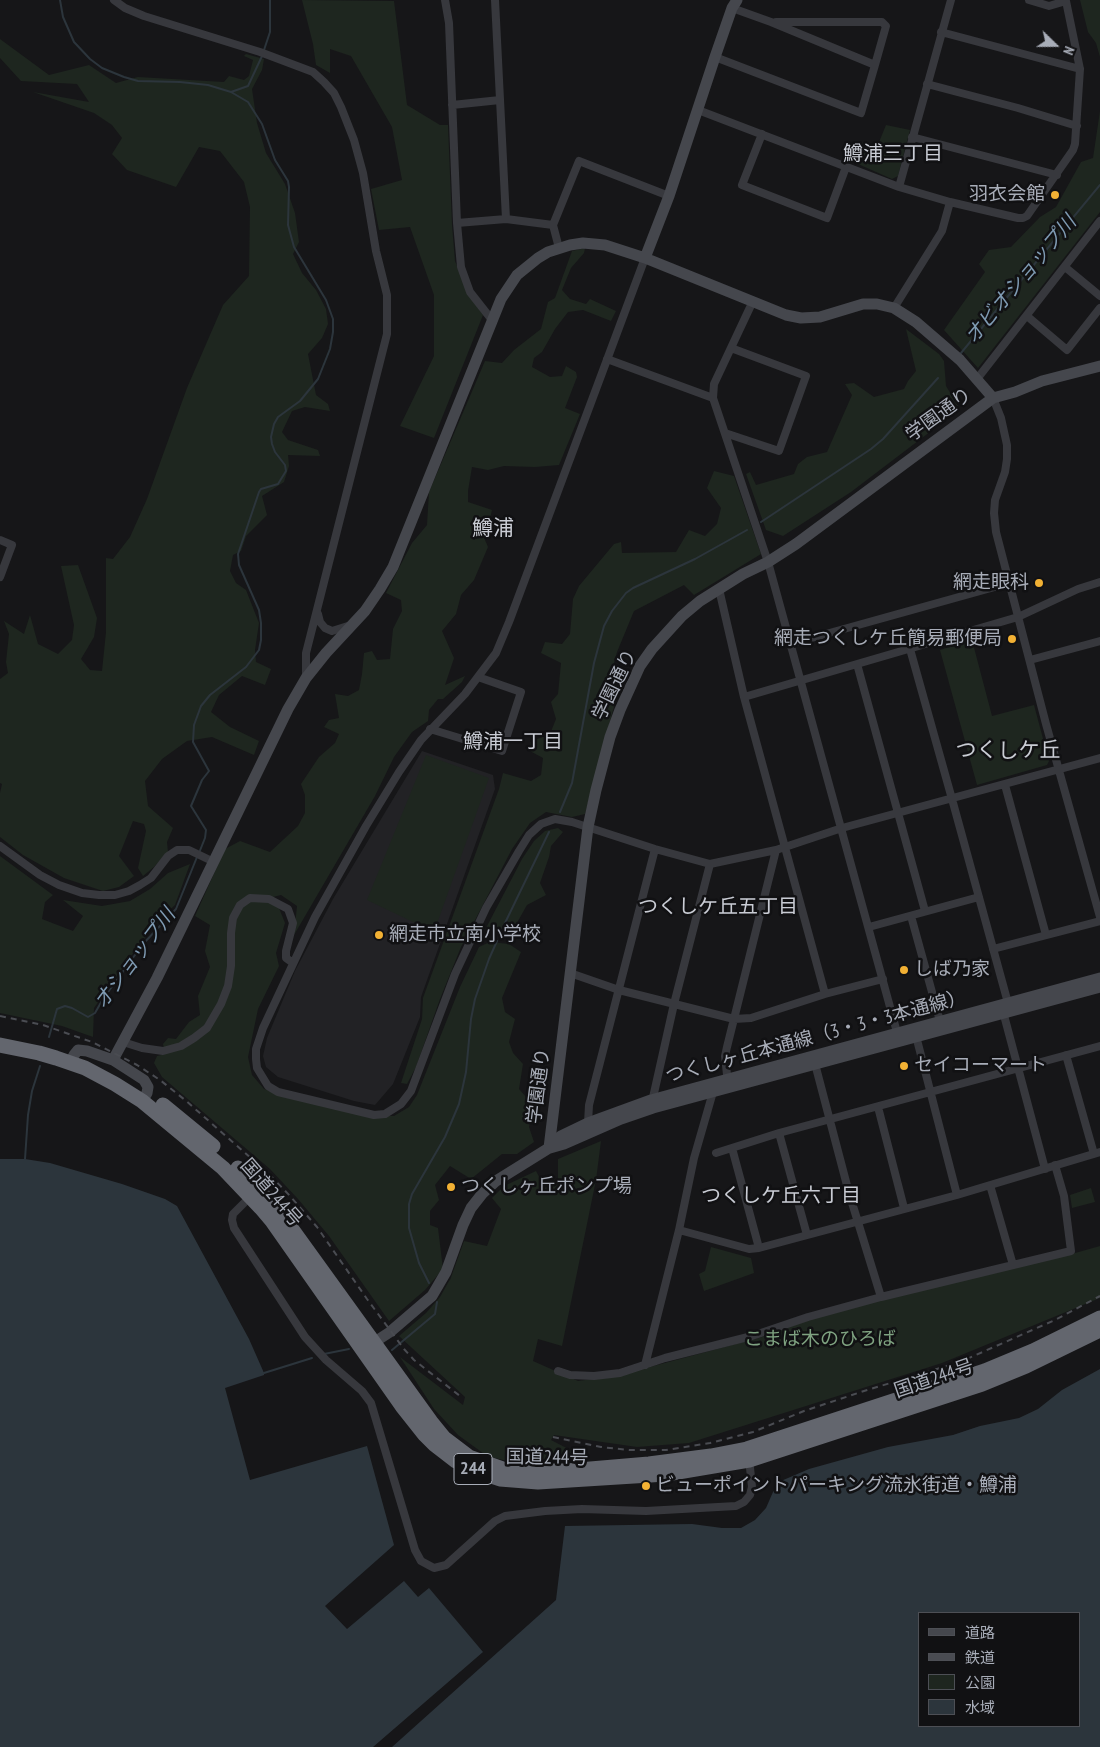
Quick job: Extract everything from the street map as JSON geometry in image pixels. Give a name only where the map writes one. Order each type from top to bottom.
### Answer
[{"type":"highway","name":"国道244号","points":[[0,1037],[33,1042],[72,1059],[102,1077],[145,1097],[222,1168],[254,1192],[286,1240],[369,1346],[402,1406],[434,1444],[456,1461],[492,1477],[517,1482],[538,1482],[666,1474],[748,1454],[982,1384],[1026,1366],[1100,1330]]},
{"type":"highway","name":"国道244号","points":[[0,1045],[72,1059]]},
{"type":"highway","name":"国道244号","points":[[748,1454],[985,1371],[1033,1351],[1100,1318]]},
{"type":"street","points":[[114,0],[125,8],[144,16],[264,54],[313,72],[324,82],[341,107],[354,140],[363,173],[376,251],[387,295],[387,334],[383,357],[306,653],[306,678]]},
{"type":"street","points":[[445,0],[450,24],[457,224],[461,267],[470,292],[492,320]]},
{"type":"street","points":[[496,0],[506,219]]},
{"type":"street","points":[[899,188],[951,0]]},
{"type":"street","points":[[698,110],[899,188],[950,202],[1023,218],[1027,216],[1073,150],[1080,69],[1066,1],[1050,6],[1029,0]]},
{"type":"street","points":[[876,64],[771,22],[734,4],[669,196],[496,653],[465,694],[421,740],[366,826],[326,898],[259,1037],[256,1049],[257,1068],[268,1086],[278,1092],[368,1113],[385,1114],[401,1104],[410,1091],[455,974],[486,908],[529,835],[541,824],[554,819],[572,822],[655,849],[710,864],[776,850],[842,828],[1100,758]]},
{"type":"street","points":[[715,57],[861,113],[886,26],[882,22],[771,22]]},
{"type":"street","points":[[941,32],[1080,69]]},
{"type":"street","points":[[927,84],[1018,108],[1076,126]]},
{"type":"street","points":[[452,104],[500,100]]},
{"type":"street","points":[[762,134],[742,186],[827,218],[846,167]]},
{"type":"street","points":[[912,137],[1057,175]]},
{"type":"street","points":[[559,248],[553,225],[579,161],[669,196]]},
{"type":"street","points":[[894,308],[942,231],[950,202]]},
{"type":"street","points":[[457,224],[506,219],[553,225]]},
{"type":"street","points":[[977,379],[1100,221]]},
{"type":"street","points":[[113,1060],[214,862],[288,709],[306,678],[353,624],[380,589],[393,567],[501,299],[517,275],[538,258],[559,248],[583,243],[622,249],[786,315],[801,318],[820,317],[863,304],[877,304],[894,308],[931,335],[960,360],[993,398],[1001,418],[1007,445],[1006,466],[994,514],[996,532],[1046,724],[1100,919],[993,949]]},
{"type":"street","points":[[1064,266],[1100,296]]},
{"type":"street","points":[[753,301],[714,384],[713,398],[768,562],[899,1037]]},
{"type":"street","points":[[1027,316],[1067,350],[1100,308]]},
{"type":"street","points":[[725,433],[779,451],[806,376],[731,348]]},
{"type":"street","points":[[607,359],[713,398]]},
{"type":"street","name":"学園通り","points":[[549,1148],[588,827],[610,737],[640,666],[652,648],[682,616],[700,601],[743,574],[768,562],[831,519],[993,398],[1015,392],[1042,381],[1100,366]]},
{"type":"street","points":[[0,540],[12,545],[0,577]]},
{"type":"street","points":[[744,697],[1018,617],[1083,587],[1100,582]]},
{"type":"street","points":[[790,644],[1009,583]]},
{"type":"street","points":[[719,589],[744,697],[825,994]]},
{"type":"street","points":[[318,612],[320,622],[325,628],[332,631],[353,624]]},
{"type":"street","points":[[1030,660],[1100,641]]},
{"type":"street","points":[[910,650],[993,949],[1018,1068],[1045,1169]]},
{"type":"street","points":[[857,664],[926,912]]},
{"type":"street","points":[[430,729],[502,751],[521,692],[478,677]]},
{"type":"street","points":[[1005,785],[1046,935]]},
{"type":"street","points":[[0,846],[40,875],[59,885],[82,893],[100,895],[115,895],[129,891],[150,878],[168,856],[177,850],[189,850],[214,862]]},
{"type":"street","points":[[588,1123],[589,1105],[655,849]]},
{"type":"street","points":[[728,1084],[725,1056],[776,850]]},
{"type":"street","points":[[652,1104],[674,1004],[710,864]]},
{"type":"street","points":[[869,927],[979,897]]},
{"type":"street","points":[[123,1042],[142,1048],[163,1050],[181,1046],[207,1028],[221,1004],[228,986],[233,918],[240,906],[250,898],[269,898],[288,909],[293,923],[286,958],[294,963]]},
{"type":"street","points":[[911,916],[940,1021]]},
{"type":"street","points":[[570,973],[619,990],[734,1019],[751,1018],[825,994],[883,979]]},
{"type":"street","name":"つくしヶ丘本通線（3・3・3本通線）","points":[[915,1032],[940,1021],[1006,1009],[1100,978]]},
{"type":"street","name":"つくしヶ丘本通線（3・3・3本通線）","points":[[369,1346],[390,1332],[432,1296],[446,1272],[471,1208],[482,1194],[496,1181],[549,1148],[561,1136],[588,1123],[712,1087],[915,1032],[1100,987]]},
{"type":"street","points":[[915,1032],[957,1195]]},
{"type":"street","points":[[716,1153],[779,1133],[1100,1046]]},
{"type":"street","points":[[72,1059],[78,1050],[87,1051],[113,1060],[144,1080],[148,1087],[145,1097]]},
{"type":"street","points":[[679,1230],[749,1249],[758,1248],[957,1195],[1097,1153],[1066,1055]]},
{"type":"street","points":[[814,1060],[856,1221],[880,1297]]},
{"type":"street","points":[[645,1365],[712,1087]]},
{"type":"street","name":"つくしヶ丘本通線（3・3・3本通線）","points":[[549,1148],[564,1144],[621,1120],[652,1104]]},
{"type":"street","points":[[878,1107],[904,1208]]},
{"type":"street","points":[[779,1133],[807,1235]]},
{"type":"street","points":[[732,1148],[758,1248]]},
{"type":"street","points":[[558,1371],[570,1375],[594,1376],[620,1373],[665,1358],[752,1336],[808,1317],[880,1297],[1071,1251],[1064,1196],[1055,1165]]},
{"type":"street","points":[[990,1185],[1013,1266]]},
{"type":"street","points":[[254,1192],[234,1214],[232,1220],[234,1228],[305,1336],[326,1360],[362,1391],[371,1403],[415,1550],[421,1561],[434,1568],[446,1565],[494,1522],[504,1516],[582,1509],[646,1511],[736,1506],[744,1502],[750,1495],[752,1486],[748,1454]]},
{"type":"shaded area","name":"網走市立南小学校","points":[[422,751],[493,775],[495,789],[421,997],[420,1017],[393,1084],[375,1105],[354,1101],[278,1077],[266,1067],[263,1056],[267,1038],[295,971],[333,899]]},
{"type":"green space","points":[[302,0],[394,1],[407,105],[440,125],[448,125],[455,261],[467,291],[483,315],[434,438],[400,426],[434,356],[434,295],[410,227],[379,230],[371,189],[402,180],[392,127],[351,56],[330,49],[330,73],[316,65]]},
{"type":"green space","points":[[1080,0],[1100,0],[1100,57],[1096,43],[1088,32]]},
{"type":"green space","points":[[0,39],[49,75],[89,65],[116,83],[138,77],[224,82],[229,76],[244,80],[249,76],[253,60],[244,56],[246,54],[264,59],[262,70],[252,89],[257,123],[266,153],[285,184],[295,213],[299,242],[293,254],[302,273],[316,290],[326,309],[328,324],[322,338],[308,354],[316,395],[328,404],[330,411],[305,407],[292,411],[282,432],[288,440],[318,450],[320,456],[288,455],[289,466],[284,482],[262,496],[267,515],[246,536],[241,551],[233,555],[230,571],[236,583],[246,590],[259,623],[255,650],[256,662],[271,669],[265,685],[242,676],[219,695],[211,712],[230,727],[259,741],[254,755],[212,737],[187,741],[162,759],[145,781],[148,806],[173,828],[167,842],[168,852],[143,876],[138,868],[146,831],[144,824],[133,821],[119,856],[134,876],[119,887],[103,891],[64,878],[23,855],[0,837],[0,793],[2,784],[0,783],[0,679],[8,673],[6,662],[9,634],[4,621],[24,634],[30,615],[38,644],[58,654],[72,640],[74,625],[61,566],[78,565],[97,618],[94,637],[81,659],[90,670],[102,671],[106,632],[106,558],[113,559],[130,537],[147,499],[187,388],[223,305],[249,276],[250,207],[244,182],[220,151],[199,147],[176,187],[127,170],[112,154],[122,138],[112,125],[94,113],[33,92],[89,102],[77,84],[21,81],[0,58]]},
{"type":"green space","points":[[1100,111],[1100,212],[978,368],[944,330],[985,272],[979,264],[989,250],[1011,247],[1040,217],[1056,207],[1081,162],[1093,158]]},
{"type":"green space","points":[[886,125],[910,130],[898,176],[892,179],[849,160],[857,141],[877,147]]},
{"type":"green space","points":[[585,248],[584,253],[571,268],[562,290],[570,299],[586,304],[590,299],[616,311],[611,321],[583,310],[568,312],[555,329],[542,352],[534,358],[532,367],[550,377],[562,376],[566,366],[576,372],[577,377],[565,408],[580,414],[559,465],[535,467],[504,466],[488,470],[472,467],[468,502],[492,510],[485,540],[488,547],[474,580],[461,595],[456,614],[442,631],[454,658],[445,685],[465,676],[462,682],[443,699],[438,699],[429,710],[428,721],[412,732],[394,757],[375,796],[294,935],[297,906],[281,895],[273,897],[285,923],[276,953],[279,966],[258,1009],[248,1057],[252,1075],[264,1089],[364,1116],[394,1116],[409,1107],[417,1095],[460,987],[479,947],[490,942],[509,944],[521,952],[502,998],[505,1012],[515,1019],[509,1042],[513,1053],[523,1064],[519,1089],[533,1105],[529,1127],[534,1142],[517,1154],[502,1154],[471,1179],[450,1166],[435,1185],[439,1200],[430,1211],[430,1225],[438,1228],[443,1269],[425,1290],[389,1321],[329,1236],[298,1199],[270,1169],[162,1077],[154,1063],[157,1056],[165,1054],[163,1044],[168,1038],[176,1039],[189,1022],[200,1015],[198,996],[210,967],[205,951],[210,925],[195,916],[225,849],[240,841],[270,852],[298,826],[305,813],[305,795],[301,784],[319,757],[335,743],[339,734],[324,727],[329,720],[339,718],[335,694],[348,696],[359,690],[364,653],[372,651],[377,660],[390,659],[393,629],[402,611],[401,600],[386,593],[412,543],[427,525],[429,492],[485,361],[502,363],[514,350],[541,329],[548,302],[555,298],[572,251]]},
{"type":"green space","points":[[906,329],[939,354],[944,361],[946,386],[960,409],[851,492],[783,536],[766,530],[746,474],[750,472],[756,485],[794,474],[798,464],[807,457],[827,452],[852,395],[845,384],[854,383],[874,397],[904,389],[916,371]]},
{"type":"green space","points":[[714,471],[734,476],[761,554],[694,595],[684,585],[634,611],[617,652],[607,689],[616,699],[585,814],[572,817],[546,812],[530,823],[512,849],[461,947],[416,1067],[407,1084],[401,1083],[422,1019],[423,998],[499,789],[503,773],[531,781],[541,775],[543,758],[530,751],[530,742],[550,734],[556,719],[551,702],[558,694],[561,663],[541,653],[545,642],[562,644],[570,634],[573,599],[579,586],[614,544],[621,542],[622,553],[676,552],[689,530],[705,536],[717,524],[721,508],[707,488]]},
{"type":"green space","points":[[972,640],[992,716],[1034,705],[1049,761],[1047,765],[977,785],[940,650]]},
{"type":"green space","points":[[426,755],[489,778],[434,932],[367,900]]},
{"type":"green space","points":[[558,828],[563,832],[551,846],[540,883],[546,895],[527,905],[518,921],[520,936],[496,929],[485,930],[522,859],[534,841],[545,831]]},
{"type":"green space","points":[[0,856],[53,895],[45,902],[42,919],[73,931],[83,916],[63,900],[102,906],[130,901],[150,889],[168,873],[190,864],[175,905],[161,918],[131,956],[94,1008],[93,1037],[62,1026],[0,1013]]},
{"type":"green space","name":"こまば木のひろば","points":[[601,1141],[596,1180],[562,1346],[538,1339],[533,1361],[578,1381],[620,1375],[762,1337],[814,1318],[921,1289],[1100,1246],[1100,1298],[942,1363],[689,1443],[637,1447],[554,1435],[551,1440],[582,1456],[534,1460],[523,1465],[487,1456],[458,1435],[434,1409],[400,1357],[463,1405],[465,1397],[399,1336],[426,1313],[440,1297],[450,1280],[464,1241],[487,1246],[501,1209],[492,1198],[504,1186],[536,1171],[545,1188],[558,1183],[558,1159]]},
{"type":"green space","points":[[1091,1188],[1095,1202],[1072,1208],[1070,1195]]},
{"type":"green space","points":[[711,1247],[751,1258],[754,1273],[704,1291],[699,1274],[705,1271]]},
{"type":"water","points":[[0,1159],[25,1159],[50,1163],[122,1184],[165,1199],[177,1206],[249,1339],[264,1373],[264,1375],[225,1388],[250,1480],[367,1446],[394,1545],[325,1606],[347,1629],[404,1581],[418,1597],[429,1588],[483,1652],[373,1747],[0,1747]]},
{"type":"water","points":[[1100,1369],[1100,1747],[392,1747],[556,1600],[565,1526],[692,1524],[722,1528],[741,1528],[755,1520],[766,1508],[773,1492],[781,1481],[809,1469],[888,1447],[953,1435],[980,1426],[1019,1418],[1038,1409],[1062,1390]]},
{"type":"waterway","name":"オショップ川","points":[[60,0],[63,17],[74,42],[90,59],[102,68],[138,81],[208,85],[231,92],[248,102],[262,124],[275,160],[288,181],[288,225],[294,247],[326,300],[333,319],[330,349],[318,379],[300,401],[278,417],[274,424],[271,437],[272,444],[275,452],[285,465],[286,471],[278,484],[261,489],[259,492],[238,554],[239,565],[259,610],[261,623],[259,650],[246,667],[210,695],[201,706],[194,725],[193,742],[209,771],[202,780],[191,806],[206,830],[199,853]]},
{"type":"waterway","points":[[264,50],[270,32],[270,0]]},
{"type":"waterway","points":[[231,92],[248,86],[263,54]]},
{"type":"waterway","name":"オビオショップ川","points":[[961,353],[1100,185]]},
{"type":"waterway","name":"オビオショップ川","points":[[761,522],[871,449],[883,439],[938,378]]},
{"type":"waterway","name":"オビオショップ川","points":[[560,812],[572,783],[594,663],[604,626],[612,611],[626,593],[633,588],[695,559],[747,530]]},
{"type":"waterway","name":"オビオショップ川","points":[[505,923],[549,832]]},
{"type":"waterway","name":"オショップ川","points":[[49,1037],[57,1009],[65,1006],[88,1017],[95,1013],[143,944],[176,909],[197,857]]},
{"type":"waterway","name":"オビオショップ川","points":[[429,1283],[419,1263],[409,1228],[409,1204],[412,1194],[445,1137],[459,1104],[466,1072],[471,1019],[475,999],[497,941]]},
{"type":"waterway","name":"オショップ川","points":[[25,1159],[28,1115],[32,1091],[40,1066]]},
{"type":"waterway","name":"オビオショップ川","points":[[392,1350],[435,1314],[437,1302]]},
{"type":"waterway","name":"オビオショップ川","points":[[324,1354],[349,1349]]},
{"type":"waterway","name":"オビオショップ川","points":[[264,1373],[312,1358]]},
{"type":"railway","points":[[0,1016],[43,1025],[92,1042],[137,1065],[185,1100],[269,1174],[290,1196],[317,1227],[404,1349],[414,1360],[460,1396]]},
{"type":"railway","points":[[553,1437],[601,1447],[629,1450],[666,1450],[710,1443],[753,1432],[804,1411],[960,1362],[1055,1320],[1100,1296]]},
{"type":"place","name":"羽衣会館","points":[[1055,195]]},
{"type":"place","name":"網走眼科","points":[[1039,583]]},
{"type":"place","name":"網走つくしケ丘簡易郵便局","points":[[1012,639]]},
{"type":"place","name":"網走市立南小学校","points":[[379,935]]},
{"type":"place","name":"しば乃家","points":[[904,970]]},
{"type":"place","name":"セイコーマート","points":[[904,1066]]},
{"type":"place","name":"つくしヶ丘ポンプ場","points":[[451,1187]]},
{"type":"place","name":"ビューポイントパーキング流氷街道・鱒浦","points":[[646,1486]]},
{"type":"district","name":"鱒浦三丁目","points":[[893,154]]},
{"type":"district","name":"鱒浦","points":[[493,529]]},
{"type":"district","name":"鱒浦一丁目","points":[[513,742]]},
{"type":"district","name":"つくしケ丘","points":[[1008,751]]},
{"type":"district","name":"つくしケ丘五丁目","points":[[718,907]]},
{"type":"district","name":"つくしケ丘六丁目","points":[[781,1196]]}]
